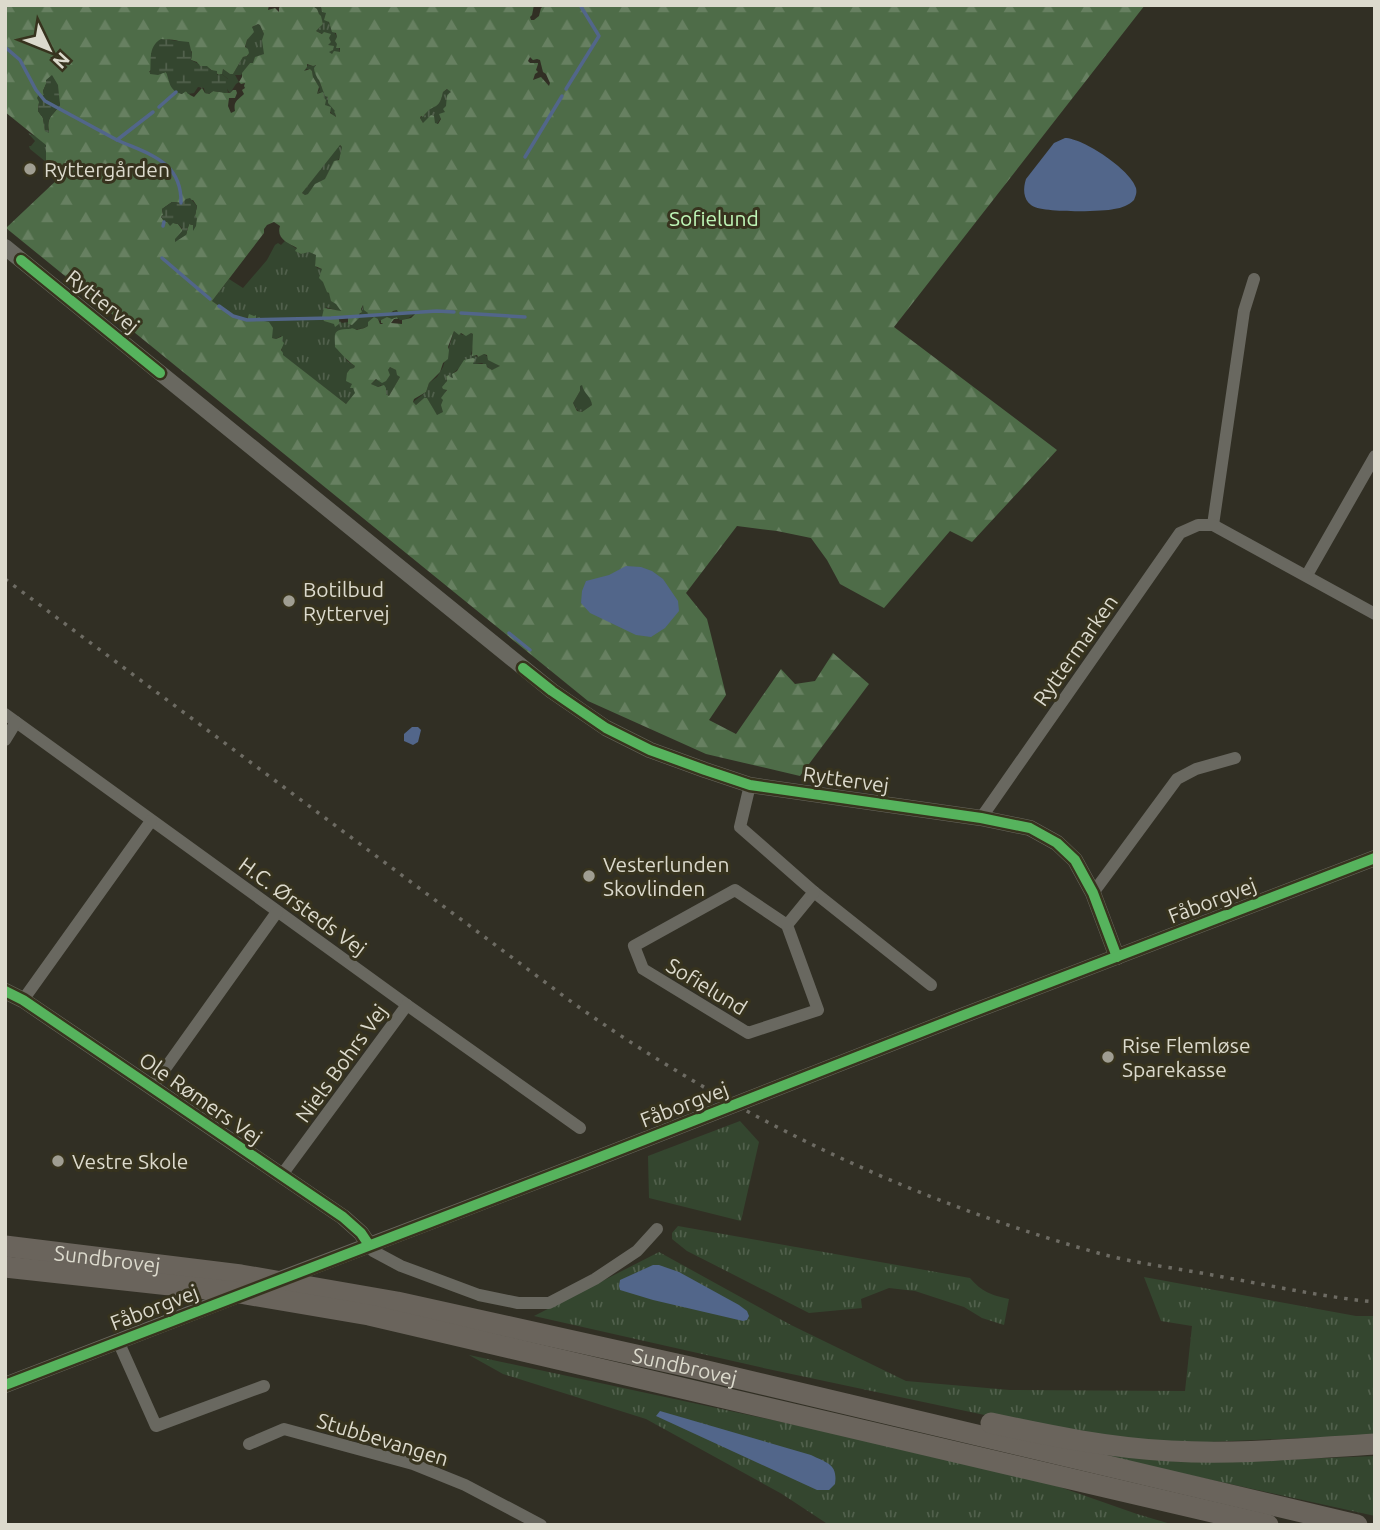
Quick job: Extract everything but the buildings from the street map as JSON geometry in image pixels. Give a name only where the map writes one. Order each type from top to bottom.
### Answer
[{"type":"main road","name":"Sundbrovej","points":[[5,1246],[183,1267],[397,1302],[690,1367],[1357,1525]]},
{"type":"main road","name":"Sundbrovej","points":[[5,1266],[234,1292],[369,1315],[1268,1525]]},
{"type":"main road","points":[[690,1367],[1112,1445],[1171,1451],[1227,1451],[1375,1444]]},
{"type":"main road","points":[[1069,1478],[1116,1500],[1205,1525]]},
{"type":"street","name":"Ryttervej","points":[[5,247],[552,691],[606,728],[650,750],[750,785],[981,818],[1030,828],[1058,843],[1075,860],[1093,893],[1117,957]]},
{"type":"street","points":[[1254,279],[1244,311],[1213,525],[1375,614]]},
{"type":"street","points":[[1307,575],[1375,456]]},
{"type":"street","name":"Ryttermarken","points":[[981,818],[1180,533],[1198,525],[1213,525]]},
{"type":"street","points":[[5,740],[11,718]]},
{"type":"street","name":"H.C. Ørsteds Vej","points":[[11,718],[580,1128]]},
{"type":"street","points":[[1093,893],[1177,779],[1196,769],[1235,758]]},
{"type":"street","points":[[750,785],[740,827],[814,892],[931,985]]},
{"type":"street","points":[[23,1000],[151,821]]},
{"type":"street","name":"Fåborgvej","points":[[5,1385],[1375,858]]},
{"type":"street","name":"Sofielund","points":[[735,890],[787,925],[818,1010],[748,1033],[643,969],[634,946],[735,890]]},
{"type":"street","points":[[787,925],[814,892]]},
{"type":"street","points":[[152,1087],[277,912]]},
{"type":"street","name":"Ole Rømers Vej","points":[[5,991],[23,1000],[352,1224],[369,1245]]},
{"type":"street","name":"Niels Bohrs Vej","points":[[281,1177],[407,1005]]},
{"type":"street","points":[[369,1245],[373,1251],[393,1263],[479,1295],[518,1303],[549,1303],[595,1279],[637,1251],[657,1229]]},
{"type":"street","name":"Fåborgvej","points":[[118,1341],[156,1426],[264,1386]]},
{"type":"street","name":"Stubbevangen","points":[[249,1444],[284,1429],[413,1464],[466,1485],[541,1525]]},
{"type":"green space","name":"Sofielund","points":[[5,5],[269,5],[268,10],[275,8],[279,12],[281,5],[311,5],[317,9],[323,24],[316,31],[331,34],[331,42],[328,45],[334,46],[329,52],[332,54],[334,51],[340,52],[340,48],[336,48],[336,33],[332,32],[329,22],[324,20],[326,13],[317,5],[534,5],[530,17],[534,20],[545,5],[1145,5],[894,327],[1057,450],[972,542],[950,531],[884,608],[840,584],[811,538],[737,526],[686,593],[707,619],[726,695],[709,720],[736,734],[781,669],[795,684],[815,681],[833,653],[869,684],[800,776],[706,754],[588,701],[6,228],[61,176],[46,162],[46,145],[5,112]],"holes":[[[260,25],[264,34],[264,54],[255,57],[253,63],[242,73],[239,82],[245,83],[242,90],[244,94],[236,101],[235,111],[231,113],[229,98],[235,98],[236,90],[230,93],[213,91],[209,94],[202,88],[194,97],[186,91],[181,94],[166,72],[149,72],[151,54],[162,40],[171,39],[186,45],[192,52],[191,60],[199,66],[207,67],[219,75],[223,69],[233,74],[243,57],[249,53],[245,47],[254,32],[252,27]],[[530,57],[540,60],[549,86],[541,77],[533,80],[538,72],[538,63],[528,61]],[[307,64],[316,65],[315,72],[336,117],[330,113],[331,107],[325,105],[323,92],[317,94],[319,87],[312,71],[304,71]],[[46,84],[60,105],[49,119],[49,132],[45,131],[43,118],[38,111]],[[447,89],[451,92],[447,95],[443,109],[445,112],[439,114],[441,119],[438,124],[431,115],[423,123],[421,116],[440,102],[443,92]],[[340,145],[342,147],[339,160],[334,161],[325,179],[315,184],[308,194],[302,193]],[[193,200],[197,206],[193,225],[189,224],[186,235],[178,224],[164,221],[161,217],[162,209],[172,202]],[[274,222],[280,226],[281,237],[297,248],[295,251],[316,255],[315,266],[322,269],[319,278],[331,301],[341,311],[324,308],[324,321],[334,324],[335,327],[339,324],[339,318],[348,317],[348,324],[352,325],[360,317],[363,305],[368,313],[366,316],[390,314],[397,310],[399,314],[416,313],[411,318],[402,320],[402,324],[391,323],[398,319],[397,317],[387,317],[381,320],[382,324],[374,317],[366,327],[337,332],[335,347],[355,366],[347,373],[346,381],[352,384],[350,388],[353,388],[355,393],[346,404],[283,355],[283,336],[272,338],[273,328],[269,322],[259,320],[260,317],[256,318],[256,315],[249,314],[247,320],[233,316],[212,301],[264,233],[264,229]],[[454,331],[466,336],[471,333],[472,356],[487,355],[488,360],[500,366],[492,370],[486,364],[473,364],[473,358],[464,360],[452,374],[453,378],[446,376],[447,381],[442,387],[447,390],[441,398],[443,412],[437,415],[427,398],[416,405],[413,402],[426,392],[429,383],[440,372],[443,363],[448,359]],[[390,367],[396,370],[400,377],[389,396],[384,385],[378,387],[371,384],[376,379],[382,383],[390,375]],[[582,385],[592,405],[582,412],[577,411],[573,403],[580,386]]]},
{"type":"green space","points":[[311,5],[321,7],[326,13],[337,37],[340,52],[328,53],[332,51],[330,46],[323,34],[316,31],[323,24]]},
{"type":"green space","points":[[258,24],[264,34],[264,54],[250,63],[241,75],[235,75],[239,82],[230,93],[227,89],[228,79],[222,74],[223,69],[233,74],[243,57],[248,56],[246,47],[251,28]]},
{"type":"green space","points":[[161,39],[189,42],[191,60],[217,71],[217,75],[222,74],[230,81],[228,92],[213,91],[209,94],[205,93],[204,88],[198,87],[194,93],[188,94],[186,91],[182,94],[172,88],[166,72],[150,74],[152,50]]},
{"type":"green space","points":[[315,64],[322,88],[336,111],[335,118],[325,105],[320,92],[315,96],[320,89],[312,71],[304,71],[308,65]]},
{"type":"green space","points":[[52,75],[58,85],[60,105],[50,117],[49,133],[45,131],[43,118],[38,111],[37,98],[39,94],[41,97],[44,95],[46,80]]},
{"type":"green space","points":[[448,89],[452,92],[445,112],[437,124],[423,123],[420,118],[438,104],[443,92]]},
{"type":"green space","points":[[28,133],[46,145],[46,162],[30,149],[29,146],[35,141]]},
{"type":"green space","points":[[339,145],[342,147],[339,158],[326,179],[318,183],[309,194],[302,193]]},
{"type":"green space","points":[[190,198],[197,206],[196,226],[193,231],[193,225],[189,224],[186,235],[175,242],[182,228],[178,224],[173,223],[170,226],[164,222],[162,209],[172,202],[182,203]]},
{"type":"green space","points":[[285,241],[301,254],[308,251],[316,255],[315,264],[322,269],[327,290],[340,308],[341,312],[326,307],[335,325],[339,324],[339,320],[350,325],[361,313],[363,305],[367,316],[390,314],[399,310],[417,312],[403,320],[397,317],[387,317],[380,321],[378,319],[368,327],[354,330],[341,350],[347,361],[355,366],[347,373],[356,393],[346,404],[282,355],[281,336],[272,338],[266,323],[256,317],[248,316],[247,320],[233,316],[212,301],[229,279],[243,288],[267,260],[275,245],[281,245]]},
{"type":"green space","points":[[454,331],[463,335],[473,334],[471,354],[478,357],[484,354],[501,367],[492,370],[482,363],[462,366],[453,373],[453,378],[446,376],[444,413],[437,416],[427,398],[416,405],[413,402],[426,392],[429,383],[443,367]]},
{"type":"green space","points":[[390,367],[396,370],[400,377],[389,396],[381,385],[378,387],[371,384]]},
{"type":"green space","points":[[580,385],[591,399],[592,405],[582,412],[578,411],[573,403],[580,391]]},
{"type":"green space","points":[[740,1121],[759,1142],[741,1221],[649,1198],[648,1156]]},
{"type":"green space","points":[[678,1226],[970,1278],[987,1292],[1009,1299],[1004,1325],[982,1318],[964,1307],[915,1291],[889,1288],[861,1299],[862,1308],[809,1313],[687,1251],[672,1239],[672,1233]]},
{"type":"green space","points":[[659,1252],[791,1325],[906,1381],[1010,1390],[1185,1391],[1192,1326],[1161,1321],[1144,1277],[1356,1316],[1375,1316],[1375,1435],[1208,1442],[1124,1441],[994,1417],[534,1316]]},
{"type":"green space","points":[[469,1355],[936,1455],[1057,1486],[1174,1525],[829,1525],[782,1494],[646,1419],[503,1374]]},
{"type":"green space","points":[[1094,1454],[1183,1462],[1375,1456],[1375,1516]]},
{"type":"water","points":[[1065,138],[1083,143],[1116,164],[1136,188],[1134,200],[1120,208],[1097,211],[1058,211],[1031,205],[1024,193],[1026,179],[1054,143]]},
{"type":"water","points":[[626,566],[652,571],[663,579],[678,601],[679,611],[665,628],[651,637],[636,635],[590,613],[581,603],[586,581],[609,575]]},
{"type":"water","points":[[412,727],[421,730],[418,742],[413,745],[404,741],[404,734]]},
{"type":"water","points":[[653,1265],[679,1272],[739,1305],[747,1311],[747,1320],[653,1300],[620,1290],[620,1280]]},
{"type":"water","points":[[660,1411],[811,1455],[833,1468],[835,1484],[829,1490],[817,1490],[656,1416]]},
{"type":"waterway","points":[[566,89],[599,36],[580,5]]},
{"type":"waterway","points":[[5,47],[20,60],[45,101],[117,140],[153,112]]},
{"type":"waterway","points":[[159,107],[176,92]]},
{"type":"waterway","points":[[525,157],[562,96]]},
{"type":"waterway","points":[[117,140],[151,155],[169,168],[176,177],[181,203]]},
{"type":"waterway","points":[[163,226],[164,222]]},
{"type":"waterway","points":[[162,258],[210,299]]},
{"type":"waterway","points":[[219,306],[233,316],[247,320],[454,312]]},
{"type":"waterway","points":[[461,313],[525,317]]},
{"type":"waterway","points":[[509,633],[530,650]]},
{"type":"railway","points":[[5,579],[573,1003],[633,1044],[759,1118],[891,1180],[1028,1232],[1098,1253],[1298,1291],[1375,1302]]},
{"type":"cycle path","points":[[21,260],[160,373]]},
{"type":"cycle path","points":[[523,668],[606,728],[650,750],[750,785],[981,818],[1030,828],[1057,843],[1075,860],[1093,893],[1117,957]]},
{"type":"cycle path","points":[[5,1385],[1375,858]]},
{"type":"cycle path","points":[[5,991],[23,1000],[343,1217],[361,1233],[369,1245]]},
{"type":"place","name":"Ryttergården","points":[[30,169]]},
{"type":"place","name":"Botilbud Ryttervej","points":[[289,601]]},
{"type":"place","name":"Vesterlunden Skovlinden","points":[[589,876]]},
{"type":"place","name":"Rise Flemløse Sparekasse","points":[[1108,1057]]},
{"type":"place","name":"Vestre Skole","points":[[58,1161]]}]
